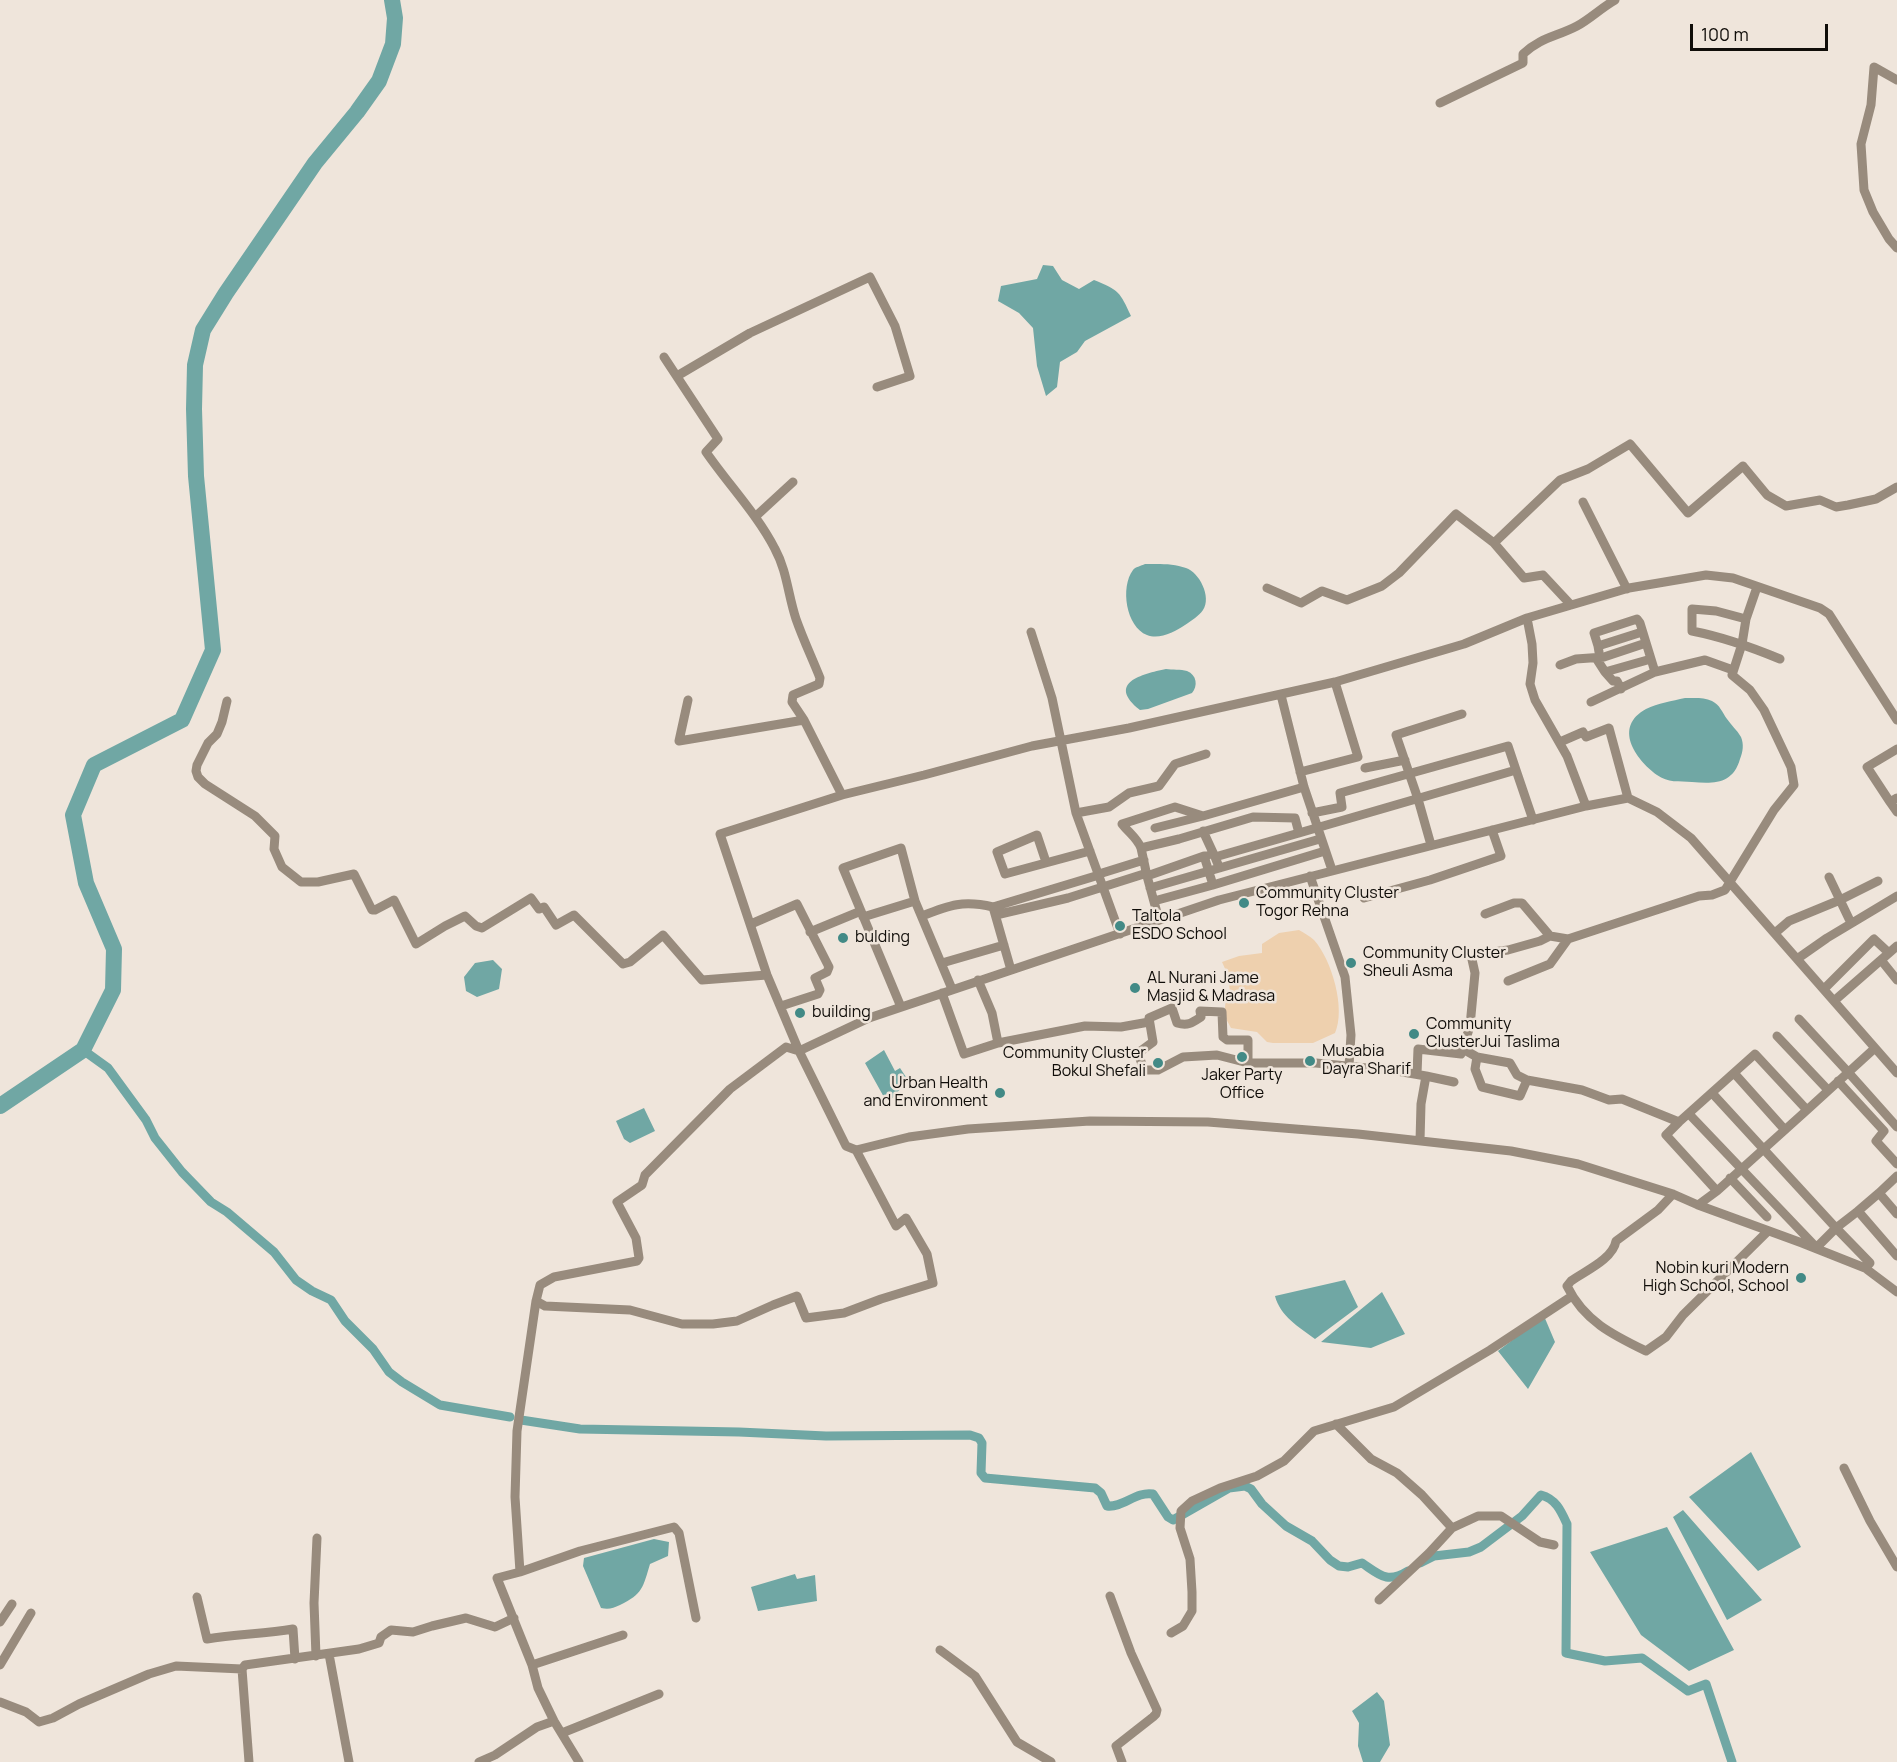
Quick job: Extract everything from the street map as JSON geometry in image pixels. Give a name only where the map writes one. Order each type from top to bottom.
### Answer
[{"type":"street","points":[[1440,103],[1524,63],[1523,54],[1534,44],[1578,26],[1600,8],[1615,0]]},
{"type":"street","points":[[1897,80],[1874,67],[1871,105],[1861,144],[1864,190],[1889,239],[1897,248]]},
{"type":"street","points":[[677,376],[750,333],[870,277],[895,326],[910,376],[877,387]]},
{"type":"street","points":[[664,357],[718,439],[706,452],[755,518],[775,550],[788,582],[796,617],[820,678],[819,684],[793,695],[792,702],[804,720],[842,795]]},
{"type":"street","points":[[1494,543],[1560,480],[1588,469],[1630,444],[1688,513],[1743,466],[1767,495],[1786,506],[1820,500],[1836,507],[1848,505],[1876,499],[1897,487]]},
{"type":"street","points":[[755,518],[793,482]]},
{"type":"street","points":[[1583,502],[1627,589]]},
{"type":"street","points":[[1267,588],[1301,603],[1322,591],[1347,600],[1382,586],[1398,573],[1456,514],[1494,543],[1524,578],[1543,575],[1571,605]]},
{"type":"street","points":[[1897,720],[1829,614],[1820,608],[1733,578],[1706,575],[1627,589],[1571,605],[1527,618],[1464,644],[1335,682],[1129,728],[1061,739],[842,795],[720,834],[767,975],[799,1051],[846,1146],[856,1150],[909,1137],[968,1129],[1090,1121],[1208,1122],[1358,1134],[1511,1151],[1578,1164],[1673,1194],[1866,1268],[1897,1292]]},
{"type":"street","points":[[1420,1141],[1422,1104],[1418,1049],[1461,1054],[1470,1026],[1475,974],[1471,955],[1508,950],[1550,936],[1568,939],[1699,896],[1712,895],[1725,890],[1774,810],[1794,785],[1791,767],[1764,710],[1750,690],[1733,677],[1746,619],[1757,587]]},
{"type":"street","points":[[1681,608],[1716,611],[1746,619]]},
{"type":"street","points":[[1692,609],[1692,632],[1742,644],[1780,659]]},
{"type":"street","points":[[1527,618],[1533,663],[1530,684],[1535,700],[1568,756],[1586,806]]},
{"type":"street","points":[[1622,689],[1617,681],[1613,681],[1605,672],[1598,657],[1598,646],[1594,633],[1637,619],[1656,672]]},
{"type":"street","points":[[1031,632],[1052,698],[1076,813],[1120,934]]},
{"type":"street","points":[[1598,646],[1642,632]]},
{"type":"street","points":[[1560,665],[1576,659],[1598,657],[1646,643]]},
{"type":"street","points":[[1605,672],[1651,659]]},
{"type":"street","points":[[1591,702],[1656,672],[1705,660],[1733,670]]},
{"type":"street","points":[[1300,772],[1358,757],[1335,682]]},
{"type":"street","points":[[1281,695],[1304,787],[1332,870]]},
{"type":"street","points":[[688,700],[679,741],[804,720]]},
{"type":"street","points":[[227,701],[222,722],[197,765],[198,777],[205,784],[255,816],[275,836],[274,849],[282,867],[302,882],[318,882],[354,874],[372,910],[394,900],[416,944],[465,916],[476,926],[482,928],[528,899],[533,899],[539,909],[544,907],[556,925],[574,915],[623,964],[630,962],[663,935],[702,980],[767,975]]},
{"type":"street","points":[[1431,845],[1405,760],[1392,735],[1461,714]]},
{"type":"street","points":[[1560,742],[1583,732],[1586,737],[1609,728],[1628,798]]},
{"type":"street","points":[[1312,813],[1342,807],[1340,793],[1508,746],[1533,820]]},
{"type":"street","points":[[1076,813],[1109,807],[1130,793],[1159,786],[1175,764],[1206,754]]},
{"type":"street","points":[[1895,754],[1867,767],[1894,800],[1897,812]]},
{"type":"street","points":[[1365,768],[1405,760]]},
{"type":"street","points":[[1150,888],[1209,870],[1217,862],[1299,833],[1516,770]]},
{"type":"street","points":[[1155,828],[1304,787]]},
{"type":"street","points":[[520,1572],[515,1497],[517,1431],[540,1285],[554,1277],[637,1261],[639,1258],[636,1239],[617,1206],[617,1202],[642,1185],[645,1175],[730,1089],[786,1047],[799,1051],[869,1018],[1219,900],[1586,806],[1628,798],[1657,812],[1691,838],[1897,1073]]},
{"type":"street","points":[[1160,920],[1141,848],[1137,839],[1130,835],[1122,824],[1175,807],[1203,816]]},
{"type":"street","points":[[1141,848],[1252,818],[1296,818],[1299,833]]},
{"type":"street","points":[[1364,898],[1430,880],[1501,856],[1492,830]]},
{"type":"street","points":[[1203,831],[1217,862]]},
{"type":"street","points":[[1046,862],[1037,835],[997,852],[1005,874],[1090,851]]},
{"type":"street","points":[[922,916],[953,904],[976,903],[995,911],[1104,888],[1204,856],[1217,862],[1320,839]]},
{"type":"street","points":[[901,1007],[843,868],[901,848],[915,901],[952,989]]},
{"type":"street","points":[[1154,902],[1325,851]]},
{"type":"street","points":[[1204,856],[1213,885]]},
{"type":"street","points":[[995,911],[1144,860]]},
{"type":"street","points":[[1310,876],[1345,976],[1351,1035],[1349,1066]]},
{"type":"street","points":[[1829,877],[1851,923]]},
{"type":"street","points":[[1775,933],[1789,921],[1878,881]]},
{"type":"street","points":[[1797,959],[1897,896]]},
{"type":"street","points":[[810,932],[862,914],[915,901]]},
{"type":"street","points":[[1485,914],[1514,903],[1522,903],[1550,936]]},
{"type":"street","points":[[751,924],[796,904],[801,909],[829,970],[815,978],[820,990],[818,994],[782,1006]]},
{"type":"street","points":[[995,911],[1011,970]]},
{"type":"street","points":[[1508,981],[1550,964],[1568,939]]},
{"type":"street","points":[[1824,989],[1874,939],[1897,980]]},
{"type":"street","points":[[942,963],[1004,945]]},
{"type":"street","points":[[1834,1001],[1897,946]]},
{"type":"street","points":[[978,980],[992,1013],[998,1043]]},
{"type":"street","points":[[942,993],[964,1054],[998,1043],[1085,1026],[1121,1027],[1149,1022]]},
{"type":"street","points":[[1248,1063],[1248,1040],[1227,1040],[1223,1037],[1222,1012],[1200,1011],[1201,1017],[1191,1024],[1184,1025],[1177,1023],[1172,1008],[1149,1018],[1153,1042],[1138,1053],[1144,1070],[1158,1070],[1183,1057],[1217,1054],[1248,1063],[1349,1066],[1421,1075],[1454,1082]]},
{"type":"street","points":[[1798,1019],[1897,1127]]},
{"type":"street","points":[[1778,1036],[1828,1090]]},
{"type":"street","points":[[1698,1205],[1717,1191],[1875,1047]]},
{"type":"street","points":[[1462,1049],[1477,1058],[1510,1063],[1517,1075],[1527,1080],[1582,1090],[1609,1100],[1622,1099],[1678,1122]]},
{"type":"street","points":[[1717,1191],[1666,1135],[1678,1122],[1755,1054],[1807,1110]]},
{"type":"street","points":[[1477,1058],[1475,1068],[1482,1087],[1520,1096],[1527,1080]]},
{"type":"street","points":[[1734,1073],[1785,1130]]},
{"type":"street","points":[[1838,1081],[1884,1131],[1876,1141],[1897,1164]]},
{"type":"street","points":[[1712,1093],[1870,1263],[1866,1268]]},
{"type":"street","points":[[1689,1114],[1815,1247]]},
{"type":"street","points":[[536,1301],[545,1306],[630,1310],[682,1324],[713,1324],[737,1321],[797,1296],[806,1318],[844,1313],[933,1283],[927,1254],[906,1218],[896,1226],[856,1150]]},
{"type":"street","points":[[1815,1247],[1897,1176]]},
{"type":"street","points":[[1730,1178],[1767,1217]]},
{"type":"street","points":[[1879,1193],[1897,1214]]},
{"type":"street","points":[[1673,1194],[1658,1210],[1616,1241],[1614,1249],[1608,1255],[1567,1284],[1572,1296],[1588,1316],[1608,1332],[1646,1351],[1666,1337],[1683,1315],[1768,1231]]},
{"type":"street","points":[[1858,1211],[1897,1256]]},
{"type":"street","points":[[1171,1633],[1183,1626],[1192,1611],[1190,1559],[1180,1528],[1181,1511],[1192,1501],[1220,1488],[1257,1476],[1284,1461],[1314,1431],[1394,1407],[1490,1350],[1572,1296]]},
{"type":"street","points":[[1336,1424],[1371,1459],[1397,1473],[1422,1495],[1452,1528]]},
{"type":"street","points":[[1844,1468],[1870,1521],[1897,1567]]},
{"type":"street","points":[[1378,1600],[1429,1553],[1452,1528],[1478,1516],[1501,1516],[1540,1542],[1554,1545]]},
{"type":"street","points":[[579,1762],[538,1688],[532,1665],[497,1578],[580,1551],[674,1527],[679,1533],[696,1618]]},
{"type":"street","points":[[316,1656],[314,1603],[317,1538]]},
{"type":"street","points":[[1110,1596],[1131,1653],[1157,1710],[1153,1718],[1116,1746],[1122,1762]]},
{"type":"street","points":[[196,1597],[207,1639],[293,1629],[295,1659]]},
{"type":"street","points":[[0,1622],[12,1604]]},
{"type":"street","points":[[0,1665],[31,1613]]},
{"type":"street","points":[[249,1762],[242,1669],[245,1665],[359,1649],[379,1643],[381,1637],[391,1630],[413,1632],[466,1618],[495,1627],[514,1618]]},
{"type":"street","points":[[532,1665],[622,1635]]},
{"type":"street","points":[[940,1650],[975,1676],[1015,1740],[1051,1762]]},
{"type":"street","points":[[329,1654],[349,1762]]},
{"type":"street","points":[[0,1702],[26,1712],[39,1722],[53,1718],[79,1704],[149,1674],[176,1666],[242,1669]]},
{"type":"street","points":[[562,1733],[660,1694]]},
{"type":"street","points":[[479,1762],[495,1755],[537,1727],[554,1720]]},
{"type":"shaded area","points":[[1299,930],[1314,940],[1321,949],[1331,972],[1339,1011],[1335,1033],[1313,1043],[1273,1043],[1267,1042],[1257,1032],[1231,1028],[1224,1015],[1226,999],[1230,998],[1230,993],[1222,962],[1239,956],[1262,953],[1262,944],[1279,933]]},
{"type":"water","points":[[1043,265],[1053,266],[1062,280],[1079,289],[1094,280],[1109,286],[1121,297],[1131,316],[1085,341],[1077,352],[1060,362],[1057,387],[1046,396],[1037,366],[1033,328],[1019,313],[998,301],[1001,286],[1037,279]]},
{"type":"water","points":[[1145,564],[1181,566],[1191,570],[1205,592],[1205,605],[1201,612],[1181,628],[1167,635],[1157,637],[1140,631],[1134,624],[1127,606],[1129,577],[1133,570]]},
{"type":"water","points":[[1166,669],[1185,670],[1193,675],[1196,681],[1194,690],[1192,693],[1140,710],[1130,701],[1126,693],[1127,686],[1138,677]]},
{"type":"water","points":[[1685,698],[1702,698],[1715,703],[1741,737],[1743,745],[1737,767],[1728,778],[1722,781],[1708,783],[1665,779],[1649,768],[1635,752],[1629,734],[1636,716],[1651,707]]},
{"type":"water","points":[[493,960],[502,969],[499,989],[477,997],[466,991],[464,977],[475,963]]},
{"type":"water","points":[[884,1050],[895,1071],[900,1068],[908,1080],[890,1101],[885,1099],[865,1063]]},
{"type":"water","points":[[644,1108],[655,1131],[630,1143],[624,1139],[616,1121]]},
{"type":"water","points":[[1345,1280],[1358,1307],[1315,1339],[1286,1315],[1275,1296]]},
{"type":"water","points":[[1382,1292],[1405,1334],[1371,1348],[1321,1342]]},
{"type":"water","points":[[1544,1316],[1555,1342],[1528,1389],[1498,1351]]},
{"type":"water","points":[[1751,1452],[1801,1547],[1758,1571],[1689,1497]]},
{"type":"water","points":[[1683,1510],[1762,1600],[1727,1620],[1673,1517]]},
{"type":"water","points":[[1667,1527],[1734,1650],[1689,1671],[1641,1635],[1590,1552]]},
{"type":"water","points":[[654,1539],[669,1542],[668,1556],[650,1564],[641,1589],[633,1597],[613,1608],[601,1608],[583,1566],[584,1558]]},
{"type":"water","points":[[795,1574],[797,1579],[815,1575],[817,1601],[758,1611],[751,1587]]},
{"type":"water","points":[[1377,1692],[1384,1701],[1390,1745],[1380,1762],[1363,1762],[1358,1746],[1359,1723],[1352,1711]]},
{"type":"waterway","points":[[0,1106],[83,1050],[113,990],[114,949],[86,883],[73,815],[94,765],[182,720],[213,650],[196,476],[195,365],[203,330],[315,163],[379,81],[393,44],[395,18],[392,0]]},
{"type":"waterway","points":[[83,1050],[108,1068],[146,1120],[155,1138],[182,1172],[211,1202],[227,1212],[274,1252],[296,1280],[331,1300],[345,1321],[373,1349],[389,1372],[440,1405],[510,1417]]},
{"type":"waterway","points":[[521,1420],[580,1429],[826,1436],[970,1435],[979,1438],[982,1443],[981,1473],[985,1478],[1095,1488],[1101,1493],[1107,1506],[1119,1505],[1141,1495],[1153,1494],[1168,1517],[1173,1520],[1229,1488],[1245,1486],[1251,1489],[1262,1504],[1286,1526],[1312,1541],[1339,1566],[1348,1567],[1362,1563],[1379,1574],[1389,1577],[1408,1571]]},
{"type":"waterway","points":[[1420,1563],[1434,1556],[1469,1552],[1481,1547],[1522,1516],[1541,1495],[1551,1499],[1567,1524],[1566,1653],[1605,1661],[1642,1658],[1688,1691],[1706,1684],[1732,1762]]},
{"type":"place","name":"Community Cluster Togor Rehna","points":[[1244,903]]},
{"type":"place","name":"Taltola ESDO School","points":[[1120,926]]},
{"type":"place","name":"bulding","points":[[843,938]]},
{"type":"place","name":"Community Cluster Sheuli Asma","points":[[1351,963]]},
{"type":"place","name":"AL Nurani Jame Masjid & Madrasa","points":[[1135,988]]},
{"type":"place","name":"building","points":[[800,1013]]},
{"type":"place","name":"Community ClusterJui Taslima","points":[[1414,1034]]},
{"type":"place","name":"Jaker Party Office","points":[[1242,1057]]},
{"type":"place","name":"Musabia Dayra Sharif","points":[[1310,1061]]},
{"type":"place","name":"Community Cluster Bokul Shefali","points":[[1158,1063]]},
{"type":"place","name":"Urban Health and Environment","points":[[1000,1093]]},
{"type":"place","name":"Nobin kuri Modern High School, School","points":[[1801,1278]]}]
